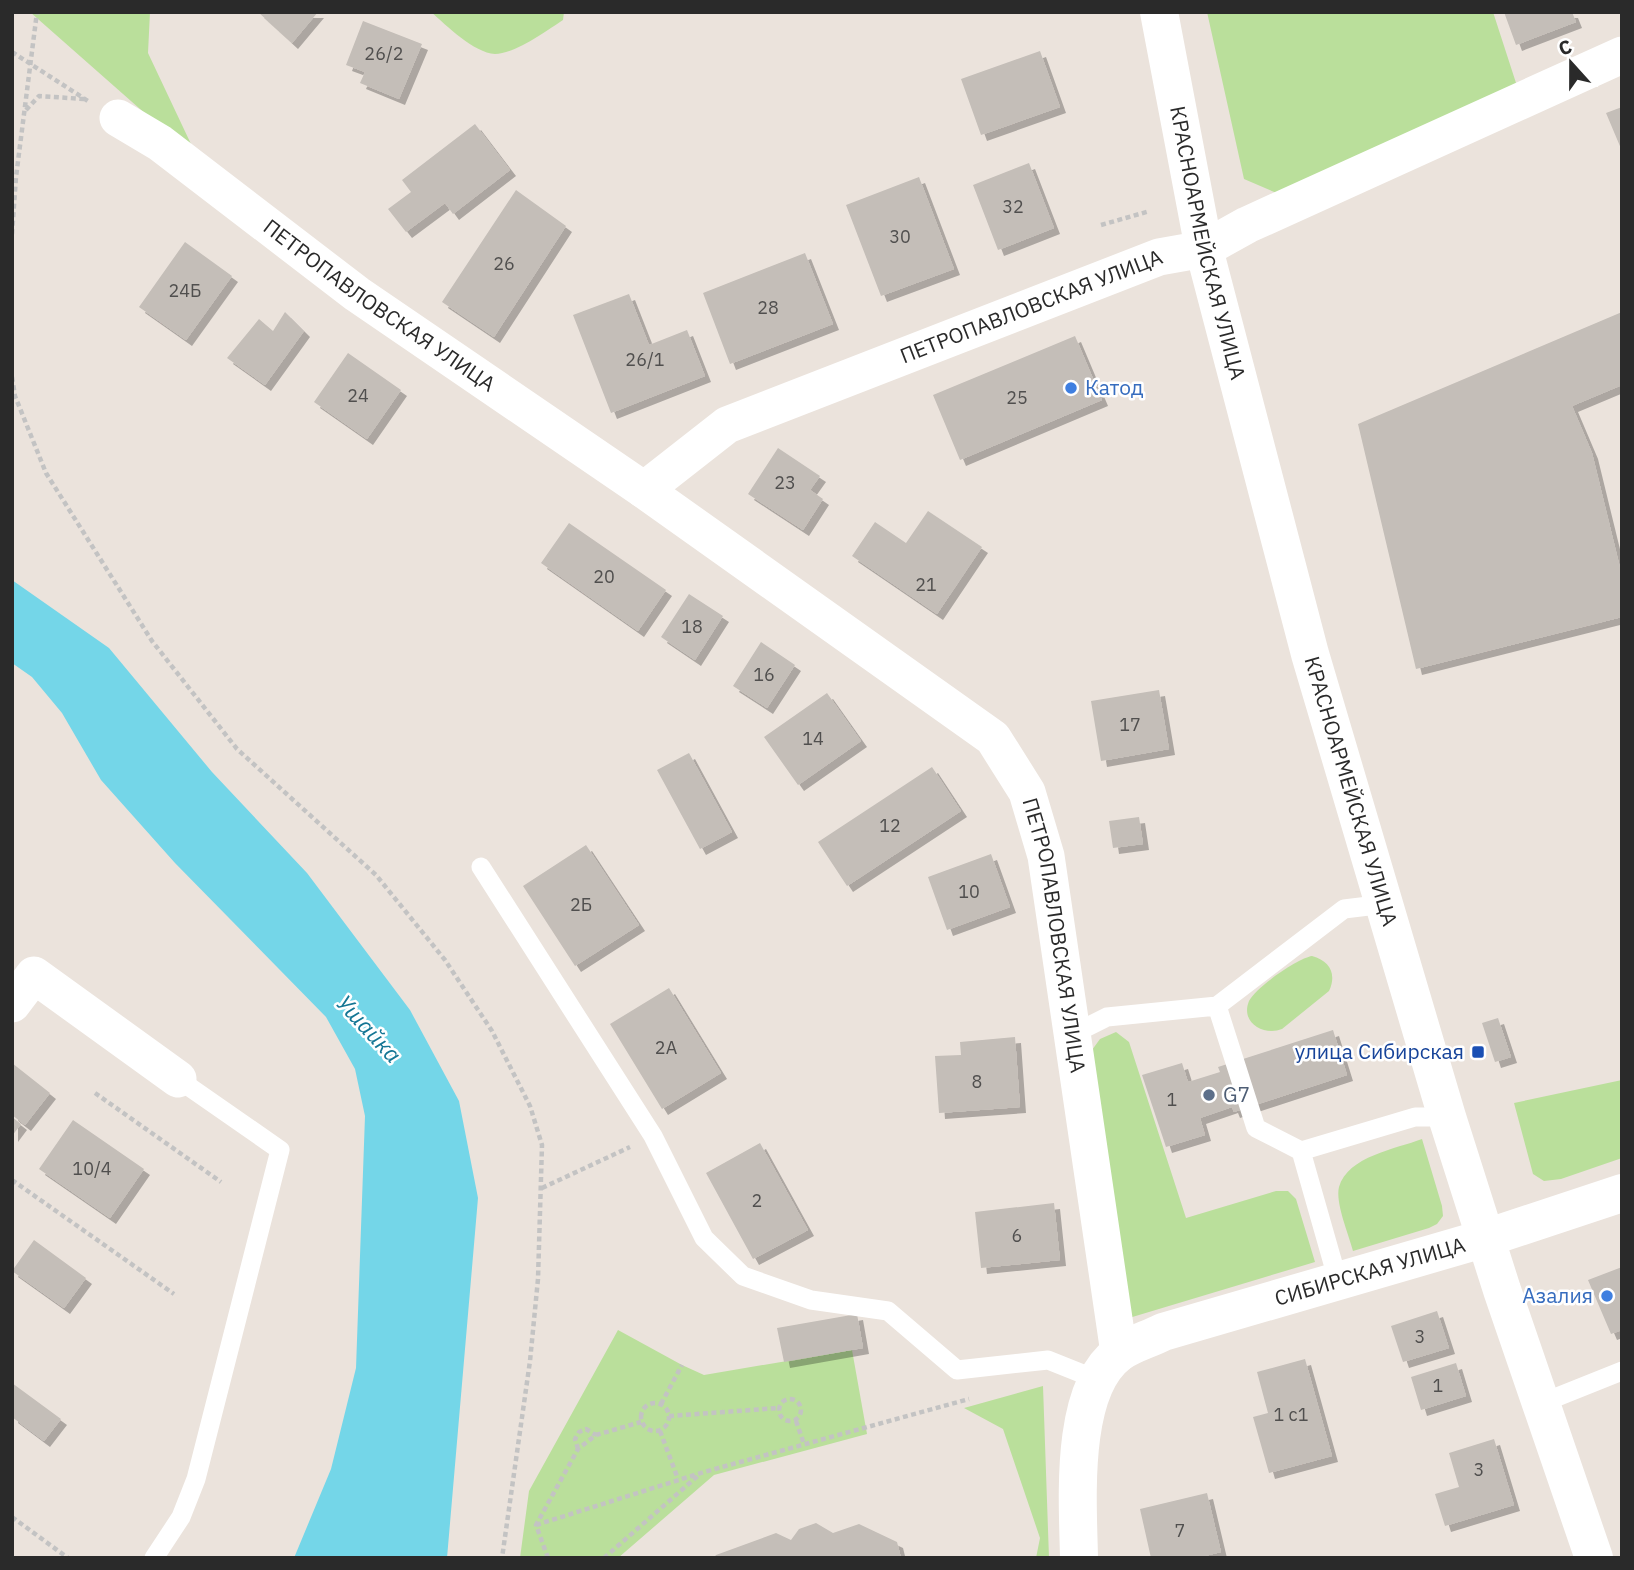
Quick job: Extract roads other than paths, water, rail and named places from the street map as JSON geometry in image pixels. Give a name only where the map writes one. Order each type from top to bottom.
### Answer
[{"type":"main road","name":"КРАСНОАРМЕЙСКАЯ УЛИЦА","points":[[1159,12],[1204,249],[1310,653],[1447,1117],[1594,1558]]},
{"type":"main road","name":"СИБИРСКАЯ УЛИЦА","points":[[1109,1366],[1163,1332],[1486,1238],[1622,1194]]},
{"type":"main road","name":"ПЕТРОПАВЛОВСКАЯ УЛИЦА","points":[[1079,1558],[1077,1471],[1086,1407],[1109,1366]]},
{"type":"street","name":"ПЕТРОПАВЛОВСКАЯ УЛИЦА","points":[[644,490],[727,425],[1159,257],[1204,249],[1247,225],[1622,55]]},
{"type":"street","name":"ПЕТРОПАВЛОВСКАЯ УЛИЦА","points":[[118,118],[160,143],[357,294],[644,490],[993,738],[1027,792],[1046,856],[1073,1034],[1109,1366]]},
{"type":"street","points":[[12,1004],[34,975],[178,1079]]},
{"type":"lane","points":[[481,867],[653,1136],[704,1238],[743,1276],[811,1300],[888,1311],[957,1370],[1048,1360],[1109,1366]]},
{"type":"lane","points":[[1073,1034],[1107,1017],[1217,1006],[1344,909],[1385,904]]},
{"type":"lane","points":[[1217,1006],[1256,1128],[1301,1151],[1415,1117],[1447,1117]]},
{"type":"lane","points":[[154,1558],[181,1517],[195,1479],[280,1150],[178,1079]]},
{"type":"lane","points":[[1301,1151],[1338,1281]]},
{"type":"lane","points":[[1542,1403],[1622,1371]]},
{"type":"water","name":"Ушайка","points":[[12,580],[109,648],[212,772],[307,873],[410,1010],[459,1101],[478,1198],[447,1558],[294,1558],[331,1469],[356,1368],[365,1116],[355,1069],[326,1017],[175,863],[101,780],[62,713],[32,677],[12,663]]},
{"type":"place","name":"Катод","points":[[1071,388]]},
{"type":"place","name":"улица Сибирская","points":[[1478,1052]]},
{"type":"place","name":"G7","points":[[1209,1095]]},
{"type":"place","name":"Азалия","points":[[1607,1296]]}]
